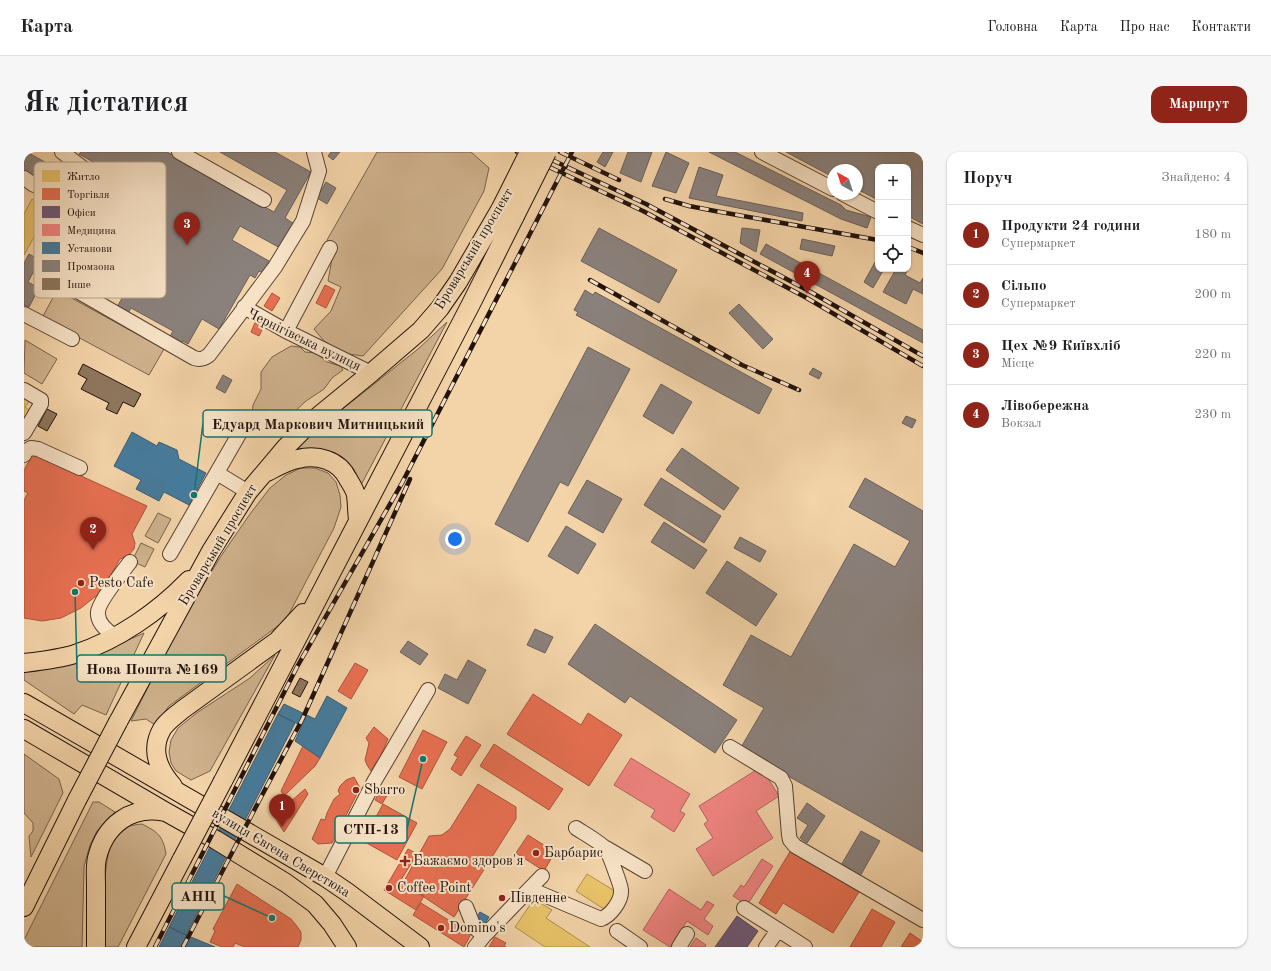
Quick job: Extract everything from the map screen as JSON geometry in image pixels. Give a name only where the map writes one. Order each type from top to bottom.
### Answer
[{"type":"main road","name":"Броварський проспект","points":[[136,947],[471,304],[508,212],[529,152]]},
{"type":"main road","name":"Броварський проспект","points":[[24,907],[77,800],[118,722],[211,551],[248,492],[286,447],[310,423],[421,330],[440,308],[508,212],[547,152]]},
{"type":"main road","points":[[261,476],[283,464],[299,458],[315,457],[327,460],[338,466],[346,475],[356,494],[358,520]]},
{"type":"main road","points":[[24,663],[44,661],[74,654],[94,647],[128,629],[171,598],[191,578],[211,551]]},
{"type":"main road","points":[[179,792],[167,779],[157,761],[156,749],[162,730],[169,720],[277,641],[298,620],[330,574]]},
{"type":"main road","name":"вулиця Євгена Сверстюка","points":[[24,703],[325,877],[420,947]]},
{"type":"main road","name":"вулиця Євгена Сверстюка","points":[[24,729],[216,840],[286,883],[315,904],[332,924],[347,947]]},
{"type":"main road","points":[[96,947],[96,859],[106,835],[117,822],[134,813],[148,811],[166,812]]},
{"type":"lane","name":"Чернігівська вулиця","points":[[62,152],[75,162]]},
{"type":"lane","points":[[179,152],[264,200]]},
{"type":"lane","points":[[244,307],[275,267],[303,221],[319,171],[314,152]]},
{"type":"lane","points":[[762,152],[827,186]]},
{"type":"lane","points":[[855,200],[875,210]]},
{"type":"lane","points":[[911,229],[923,235]]},
{"type":"lane","points":[[286,331],[330,248]]},
{"type":"lane","name":"Чернігівська вулиця","points":[[90,298],[198,359],[204,359],[209,355],[244,307],[286,331],[371,373]]},
{"type":"lane","points":[[24,314],[72,339]]},
{"type":"lane","points":[[24,390],[41,400],[24,434]]},
{"type":"lane","points":[[170,554],[242,428]]},
{"type":"lane","points":[[24,455],[26,451],[31,448],[38,449],[80,468]]},
{"type":"lane","points":[[217,473],[248,492]]},
{"type":"lane","points":[[115,636],[107,631],[100,623],[98,612],[102,602],[130,562]]},
{"type":"lane","points":[[325,877],[375,780],[428,690]]},
{"type":"lane","points":[[730,746],[781,778],[785,786],[788,835],[795,846],[923,920]]},
{"type":"lane","points":[[576,828],[645,871]]},
{"type":"lane","points":[[530,889],[595,917],[601,919],[606,917],[619,899],[621,889],[606,848]]},
{"type":"lane","points":[[466,907],[479,942],[542,876]]},
{"type":"lane","points":[[744,908],[805,947]]},
{"type":"lane","points":[[766,947],[778,930]]},
{"type":"lane","points":[[617,932],[640,947]]},
{"type":"lane","points":[[679,947],[688,934]]},
{"type":"shaded area","points":[[377,152],[471,152],[489,168],[484,191],[442,269],[363,356],[341,353],[323,340],[314,329],[331,311],[341,287],[328,281],[333,253],[327,240]]},
{"type":"shaded area","points":[[53,298],[72,298],[164,349],[149,375],[42,318]]},
{"type":"shaded area","points":[[447,322],[361,485],[355,472],[341,458],[320,451],[297,448],[320,427],[418,349]]},
{"type":"shaded area","points":[[25,340],[57,359],[42,384],[24,373]]},
{"type":"shaded area","points":[[291,346],[300,347],[305,352],[316,353],[327,362],[340,366],[343,370],[332,378],[324,389],[306,401],[274,428],[262,427],[252,415],[253,405],[261,389],[261,372],[272,357]]},
{"type":"shaded area","points":[[301,468],[315,468],[328,473],[336,482],[340,495],[341,507],[334,528],[289,614],[282,623],[169,706],[155,725],[146,719],[131,721],[178,627],[221,556],[270,488],[286,475]]},
{"type":"shaded area","points":[[158,513],[171,519],[158,543],[145,536]]},
{"type":"shaded area","points":[[141,543],[154,549],[145,567],[132,561]]},
{"type":"shaded area","points":[[144,633],[106,715],[82,705],[74,714],[24,680],[24,668],[108,649]]},
{"type":"shaded area","points":[[275,655],[210,771],[191,780],[176,771],[171,763],[169,752],[171,740],[178,728],[198,712],[250,678]]},
{"type":"shaded area","points":[[24,754],[59,779],[63,793],[31,857],[29,836],[33,831],[33,823],[24,813]]},
{"type":"shaded area","points":[[93,802],[99,802],[115,812],[97,831],[90,845],[84,866],[82,947],[24,947],[24,940]]},
{"type":"shaded area","points":[[142,824],[159,835],[166,854],[118,947],[104,947],[105,874],[110,847],[120,831],[130,826]]},
{"type":"building: Житло","points":[[32,199],[34,200],[34,237],[24,255],[24,214]]},
{"type":"building: Житло","points":[[24,396],[30,400],[25,407],[29,410],[24,419]]},
{"type":"building: Житло","points":[[587,874],[618,893],[607,911],[576,891]]},
{"type":"building: Житло","points":[[534,899],[552,910],[546,918],[590,947],[545,947],[515,927]]},
{"type":"building: Торгівля","points":[[325,285],[335,290],[326,308],[316,303]]},
{"type":"building: Торгівля","points":[[272,293],[280,298],[272,311],[264,306]]},
{"type":"building: Торгівля","points":[[257,318],[266,322],[259,336],[251,332]]},
{"type":"building: Торгівля","points":[[33,454],[147,506],[132,534],[135,543],[134,549],[128,556],[120,559],[101,592],[81,608],[61,618],[42,621],[24,618],[24,500],[28,493],[24,491],[24,470]]},
{"type":"building: Торгівля","points":[[355,663],[368,670],[351,699],[338,691]]},
{"type":"building: Торгівля","points":[[533,694],[581,725],[588,713],[622,735],[589,786],[507,734]]},
{"type":"building: Торгівля","points":[[374,727],[388,739],[378,762],[376,762],[371,771],[365,760],[369,743],[366,738]]},
{"type":"building: Торгівля","points":[[423,730],[447,742],[422,789],[399,777]]},
{"type":"building: Торгівля","points":[[466,736],[481,745],[461,776],[451,769],[458,757],[454,755]]},
{"type":"building: Торгівля","points":[[494,744],[563,789],[549,810],[480,766]]},
{"type":"building: Торгівля","points":[[303,746],[320,758],[315,766],[284,796],[281,791]]},
{"type":"building: Торгівля","points":[[354,777],[360,788],[332,843],[318,844],[312,839],[321,819],[325,820],[334,799],[340,794],[338,791],[340,786],[346,780]]},
{"type":"building: Торгівля","points":[[478,784],[516,807],[516,819],[454,917],[403,883],[429,836],[442,835],[450,829]]},
{"type":"building: Торгівля","points":[[383,786],[390,790],[382,804],[375,800]]},
{"type":"building: Торгівля","points":[[305,789],[308,794],[284,832],[274,816]]},
{"type":"building: Торгівля","points":[[383,804],[417,823],[397,860],[363,841]]},
{"type":"building: Торгівля","name":"Барбарис","points":[[528,835],[555,852],[544,871],[516,853]]},
{"type":"building: Торгівля","points":[[408,849],[417,854],[401,880],[403,883],[424,896],[416,910],[384,890]]},
{"type":"building: Торгівля","points":[[791,850],[859,892],[833,933],[783,903],[776,914],[759,903]]},
{"type":"building: Торгівля","points":[[237,884],[291,919],[301,932],[301,940],[298,947],[245,947],[235,943],[233,947],[222,947],[210,942],[215,931],[213,929]]},
{"type":"building: Торгівля","points":[[421,903],[471,934],[464,947],[413,915]]},
{"type":"building: Торгівля","points":[[872,909],[895,922],[881,947],[850,947]]},
{"type":"building: Торгівля","points":[[910,933],[923,942],[923,947],[901,947]]},
{"type":"building: Торгівля","points":[[495,937],[506,943],[504,946],[506,947],[489,947]]},
{"type":"building: Офіси","points":[[737,916],[758,931],[747,947],[715,947]]},
{"type":"building: Медицина","points":[[631,758],[690,794],[680,811],[685,814],[674,832],[651,817],[655,810],[614,785]]},
{"type":"building: Медицина","points":[[761,767],[779,796],[756,811],[773,838],[713,876],[696,849],[713,838],[704,824],[708,821],[699,806]]},
{"type":"building: Медицина","points":[[762,859],[773,866],[747,905],[733,896],[741,885],[744,887]]},
{"type":"building: Медицина","points":[[669,889],[701,910],[707,901],[714,905],[704,919],[713,926],[708,935],[687,921],[670,947],[643,930]]},
{"type":"building: Медицина","points":[[696,938],[706,945],[705,947],[690,947]]},
{"type":"building: Установи","points":[[132,432],[157,446],[159,442],[177,450],[179,459],[206,473],[189,505],[164,492],[159,501],[136,489],[141,480],[114,466]]},
{"type":"building: Установи","points":[[327,696],[347,708],[320,758],[295,741],[302,726],[278,714],[284,704],[315,719]]},
{"type":"building: Установи","points":[[278,714],[295,723],[186,935],[169,927]]},
{"type":"building: Установи","points":[[480,912],[489,917],[484,925],[475,919]]},
{"type":"building: Установи","points":[[169,927],[186,935],[215,947],[159,947]]},
{"type":"building: Промзона","points":[[24,152],[27,152],[45,162],[34,162],[34,177],[24,172]]},
{"type":"building: Промзона","points":[[81,152],[167,152],[274,212],[287,190],[220,152],[275,152],[311,172],[285,218],[296,225],[282,249],[240,226],[232,240],[269,261],[263,273],[259,271],[255,278],[250,275],[219,329],[202,319],[188,344],[183,341],[181,345],[169,338],[173,331],[131,308],[128,313],[117,307],[122,298],[166,298],[166,162],[93,162],[79,154]]},
{"type":"building: Промзона","points":[[331,152],[340,152],[333,160],[328,156]]},
{"type":"building: Промзона","points":[[603,152],[613,152],[605,167],[597,162]]},
{"type":"building: Промзона","points":[[628,152],[652,152],[641,182],[620,173]]},
{"type":"building: Промзона","points":[[666,152],[689,163],[676,193],[652,186]]},
{"type":"building: Промзона","points":[[709,152],[735,152],[827,198],[827,200],[831,200],[841,205],[846,210],[871,217],[867,228],[841,219]]},
{"type":"building: Промзона","points":[[786,152],[923,152],[923,224],[911,218],[911,164],[875,164],[875,198],[863,192],[863,164],[827,164],[827,174]]},
{"type":"building: Промзона","points":[[699,167],[723,175],[716,196],[803,213],[802,221],[689,198]]},
{"type":"building: Промзона","points":[[326,182],[336,188],[327,204],[317,198]]},
{"type":"building: Промзона","points":[[599,228],[677,270],[659,303],[581,261]]},
{"type":"building: Промзона","points":[[742,228],[760,230],[756,252],[740,243]]},
{"type":"building: Промзона","points":[[802,239],[835,246],[832,256],[800,249]]},
{"type":"building: Промзона","points":[[766,244],[923,330],[923,343],[760,254]]},
{"type":"building: Промзона","points":[[29,254],[34,257],[34,271],[28,282],[34,285],[34,298],[29,307],[24,305],[24,263]]},
{"type":"building: Промзона","points":[[875,262],[875,272],[882,272],[873,288],[864,282]]},
{"type":"building: Промзона","points":[[894,272],[906,272],[905,275],[920,283],[923,278],[923,294],[913,289],[906,304],[883,292]]},
{"type":"building: Промзона","points":[[585,290],[593,295],[595,292],[772,389],[759,414],[576,315],[578,312],[574,310]]},
{"type":"building: Промзона","points":[[739,304],[773,339],[763,349],[729,313]]},
{"type":"building: Промзона","points":[[588,347],[630,369],[568,486],[560,482],[528,542],[495,524]]},
{"type":"building: Промзона","points":[[813,368],[822,373],[819,379],[809,374]]},
{"type":"building: Промзона","points":[[223,375],[232,380],[225,393],[216,388]]},
{"type":"building: Промзона","points":[[661,384],[692,402],[673,434],[643,416]]},
{"type":"building: Промзона","points":[[906,416],[916,420],[912,428],[902,423]]},
{"type":"building: Промзона","points":[[682,448],[739,488],[724,510],[666,470]]},
{"type":"building: Промзона","points":[[661,478],[721,516],[704,543],[644,505]]},
{"type":"building: Промзона","points":[[865,478],[923,511],[923,852],[740,749],[764,708],[723,685],[751,635],[791,657],[854,544],[895,567],[910,541],[849,507]]},
{"type":"building: Промзона","points":[[587,480],[622,499],[603,533],[568,513]]},
{"type":"building: Промзона","points":[[664,522],[707,550],[694,569],[651,542]]},
{"type":"building: Промзона","points":[[566,526],[596,544],[578,574],[548,556]]},
{"type":"building: Промзона","points":[[740,537],[766,551],[760,562],[734,548]]},
{"type":"building: Промзона","points":[[727,561],[777,594],[756,626],[706,593]]},
{"type":"building: Промзона","points":[[595,624],[737,720],[715,753],[630,696],[625,703],[568,664]]},
{"type":"building: Промзона","points":[[535,629],[553,637],[545,653],[527,645]]},
{"type":"building: Промзона","points":[[408,641],[428,654],[420,665],[400,652]]},
{"type":"building: Промзона","points":[[468,660],[486,670],[468,704],[438,688],[445,674],[457,680]]},
{"type":"building: Промзона","points":[[807,803],[825,816],[807,843],[800,838],[808,825],[797,818]]},
{"type":"building: Промзона","points":[[861,831],[880,841],[859,878],[840,867]]},
{"type":"building: Інше","points":[[83,364],[141,394],[134,407],[123,402],[117,414],[106,409],[109,403],[81,389],[87,379],[78,374]]},
{"type":"building: Інше","points":[[47,409],[57,414],[47,431],[38,426]]},
{"type":"building: Інше","points":[[300,678],[308,682],[300,697],[292,693]]},
{"type":"railway","points":[[517,152],[643,211],[805,297],[923,366]]},
{"type":"railway","points":[[535,152],[646,204],[809,291],[923,356]]},
{"type":"railway","points":[[560,152],[619,180]]},
{"type":"railway","points":[[155,947],[297,667],[402,483],[572,152]]},
{"type":"railway","points":[[665,199],[689,206],[875,239]]},
{"type":"railway","points":[[911,248],[923,253]]},
{"type":"railway","points":[[590,280],[742,365],[799,390]]},
{"type":"railway","points":[[183,947],[302,720],[410,479]]},
{"type":"place","name":"Цех №9 Київхліб","points":[[187,245]]},
{"type":"place","name":"Лівобережна","points":[[807,294]]},
{"type":"place","name":"Едуард Маркович Митницький","points":[[194,495]]},
{"type":"place","name":"Сільпо","points":[[93,550]]},
{"type":"place","name":"Pesto Cafe","points":[[81,583]]},
{"type":"place","name":"Нова Пошта №169","points":[[75,592]]},
{"type":"place","name":"СТП-13","points":[[423,759]]},
{"type":"place","name":"Sbarro","points":[[356,790]]},
{"type":"place","name":"Продукти 24 години","points":[[282,827]]},
{"type":"place","name":"Барбарис","points":[[536,853]]},
{"type":"place","name":"Бажаємо здоров'я","points":[[405,861]]},
{"type":"place","name":"Coffee Point","points":[[389,888]]},
{"type":"place","name":"Південне","points":[[502,898]]},
{"type":"place","name":"АНЦ","points":[[272,918]]},
{"type":"place","name":"Domino's","points":[[441,928]]}]
